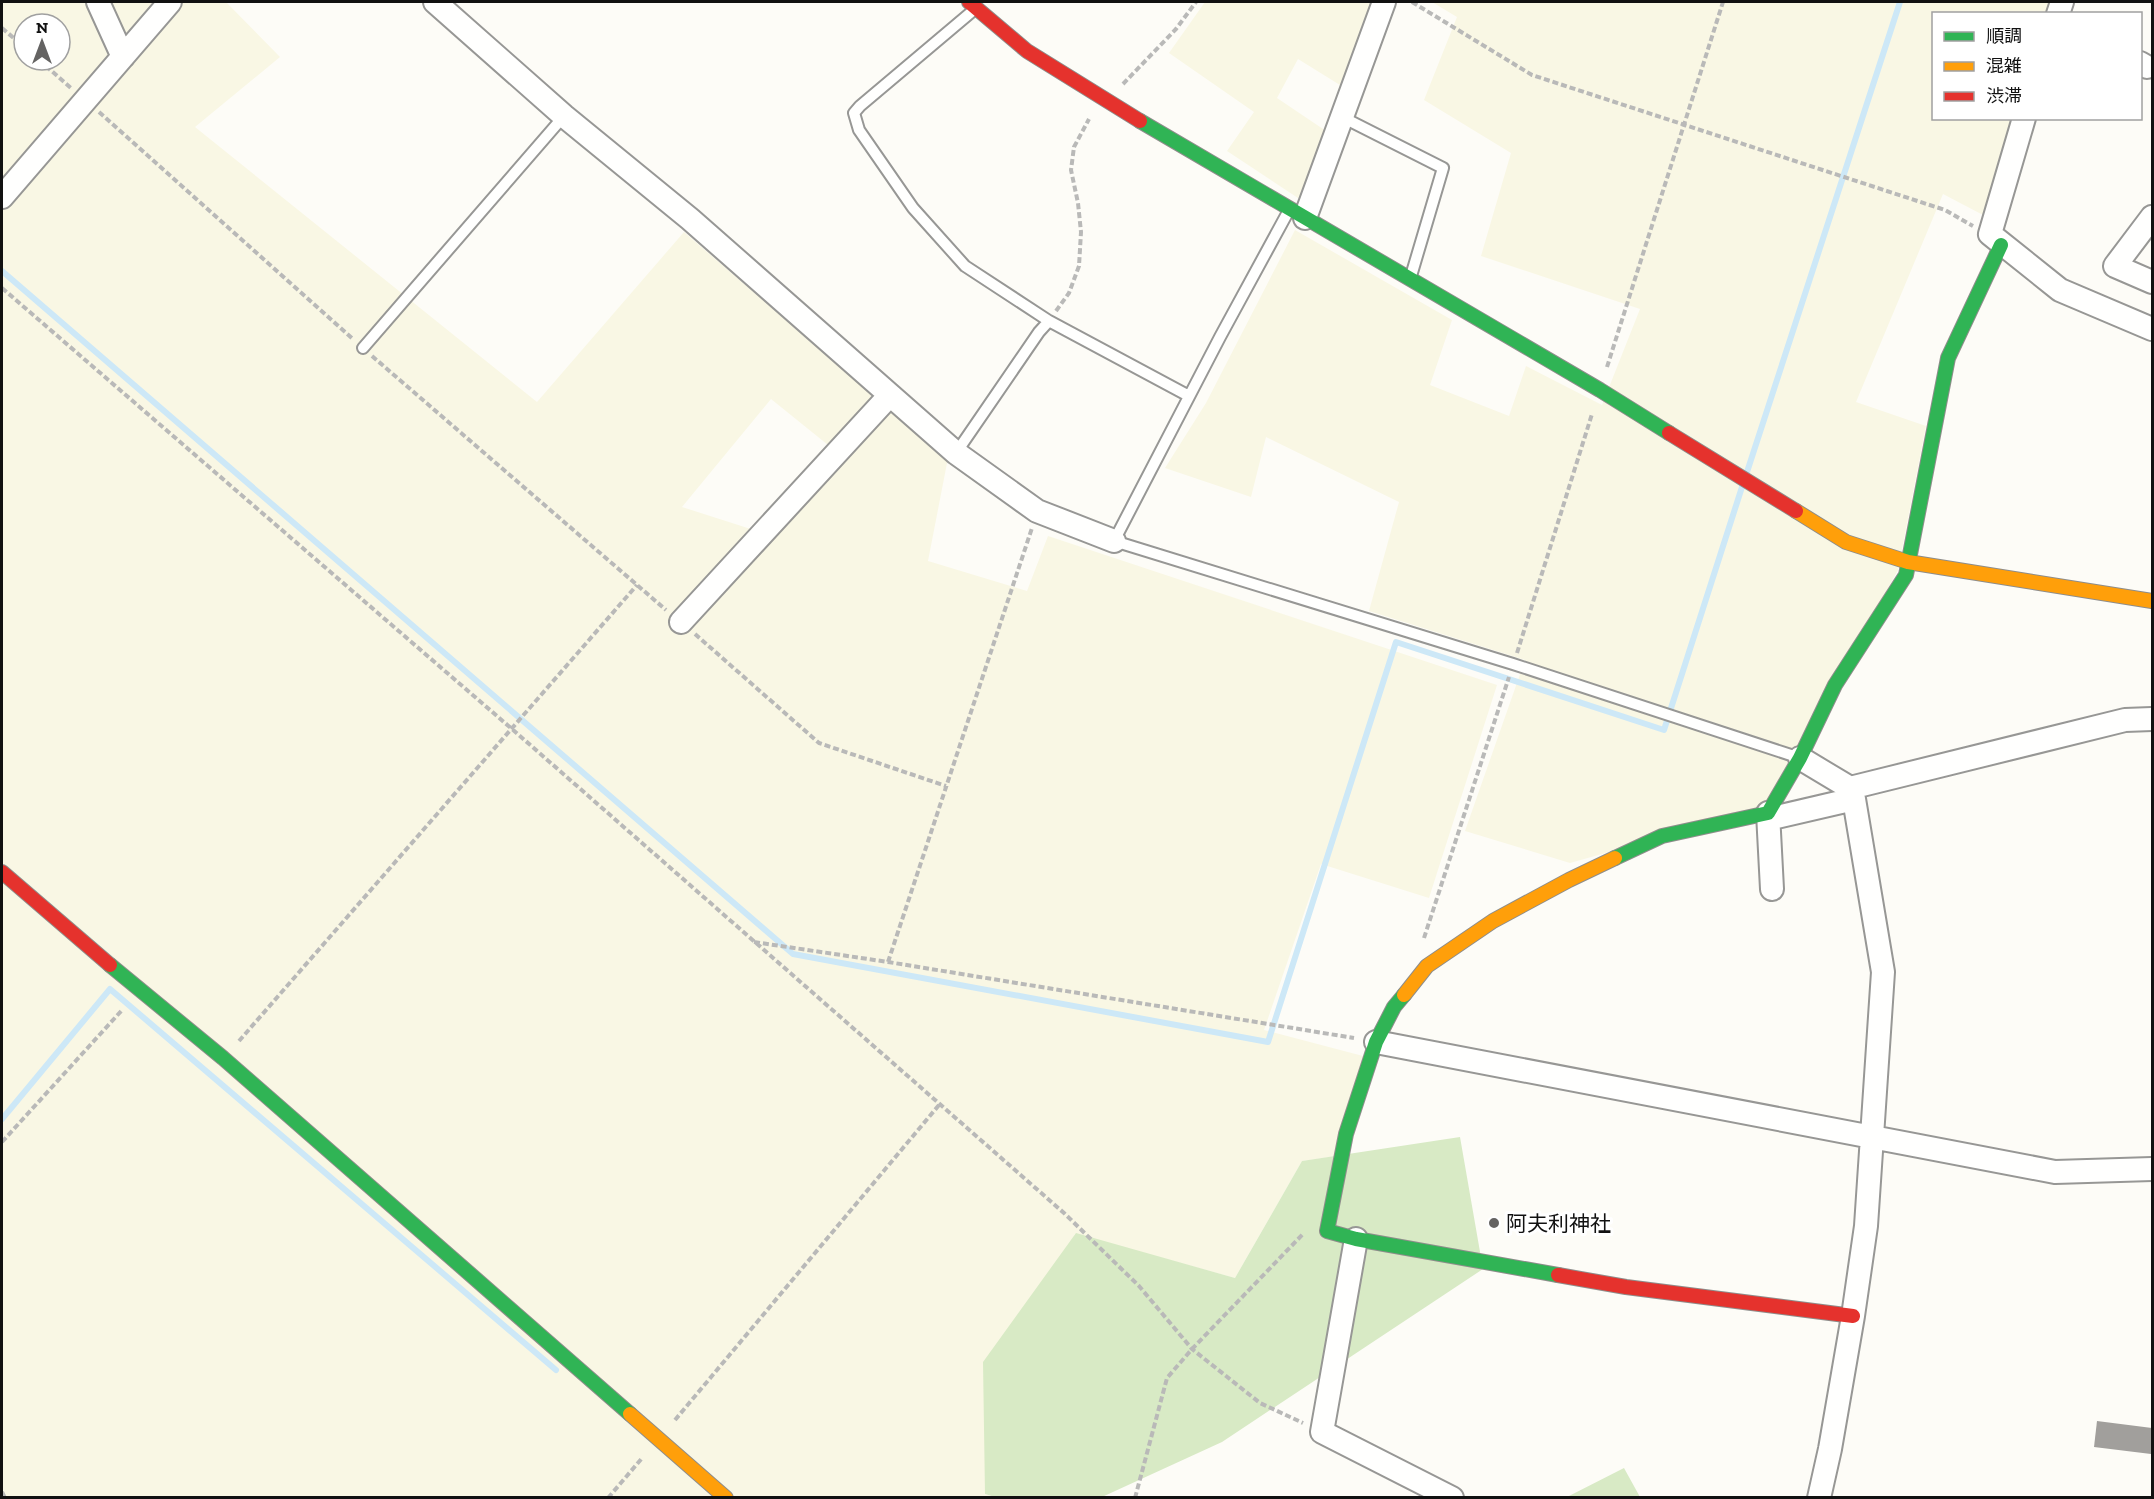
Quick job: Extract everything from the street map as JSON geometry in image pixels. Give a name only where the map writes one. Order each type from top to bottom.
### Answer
[{"type":"street","points":[[98,2],[123,57]]},
{"type":"street","points":[[2,197],[170,2]]},
{"type":"street","points":[[435,2],[564,116],[690,219],[956,453],[1037,511],[1114,541]]},
{"type":"street","points":[[1297,214],[1342,117],[1384,2]]},
{"type":"street","points":[[972,5],[1027,51],[1103,100],[1600,390],[1846,542],[1908,562],[2152,600]]},
{"type":"street","points":[[1772,889],[1768,816],[1800,758],[1835,686],[1906,576],[1948,358],[1995,240],[2024,120]]},
{"type":"street","points":[[2152,217],[2115,266],[2152,282]]},
{"type":"street","points":[[1995,240],[2061,290],[2152,329]]},
{"type":"street","points":[[681,622],[890,395]]},
{"type":"street","points":[[1854,1316],[1626,1287],[1356,1239],[1327,1231],[1346,1134],[1376,1042],[1394,1007],[1427,966],[1493,921],[1569,880],[1662,836],[1768,816],[2125,720],[2152,719]]},
{"type":"street","points":[[1800,758],[1852,793],[1883,972],[1866,1226],[1854,1316],[1820,1497]]},
{"type":"street","points":[[2,872],[140,991],[224,1058],[726,1497]]},
{"type":"street","points":[[1376,1042],[2055,1172],[2152,1169]]},
{"type":"street","points":[[1356,1239],[1322,1432],[1452,1497]]},
{"type":"lane","points":[[972,5],[860,106],[854,113],[858,130],[913,208],[965,266],[1049,321],[1189,396]]},
{"type":"lane","points":[[363,348],[564,116]]},
{"type":"lane","points":[[1342,117],[1443,168],[1410,280]]},
{"type":"lane","points":[[1297,214],[1189,396],[1114,541],[1513,664],[1800,758]]},
{"type":"lane","points":[[956,453],[1039,332],[1049,321]]},
{"type":"path","points":[[1049,321],[1069,293],[1079,266],[1081,232],[1071,170],[1074,147],[1086,122],[1103,100],[1132,76],[1176,29],[1196,2]]},
{"type":"path","points":[[1412,2],[1532,75],[1945,210],[1995,240]]},
{"type":"path","points":[[1600,390],[1723,2]]},
{"type":"path","points":[[53,72],[363,348],[819,743],[946,786]]},
{"type":"path","points":[[2,288],[512,729],[1064,1213],[1139,1286],[1192,1348],[1260,1403],[1322,1432]]},
{"type":"path","points":[[888,962],[1037,511]]},
{"type":"path","points":[[224,1058],[637,585]]},
{"type":"path","points":[[753,942],[1376,1042]]},
{"type":"path","points":[[2,1142],[140,991]]},
{"type":"path","points":[[608,1497],[659,1440],[939,1105]]},
{"type":"path","points":[[1135,1497],[1167,1378],[1192,1348],[1300,1234],[1327,1231]]},
{"type":"path","points":[[2,1492],[5,1497]]},
{"type":"shaded area","points":[[2,2],[226,2],[280,57],[195,127],[537,402],[684,232],[875,397],[833,449],[771,399],[682,507],[773,536],[889,404],[948,458],[928,561],[1027,591],[1048,536],[1497,685],[1429,898],[1321,864],[1264,1030],[1363,1056],[1338,1156],[1302,1161],[1235,1278],[1075,1234],[985,1494],[995,1497],[598,1498],[596,1496],[594,1498],[2,1498]]},
{"type":"shaded area","points":[[1205,2],[1380,2],[1348,90],[1298,59],[1277,98],[1326,131],[1304,202],[1227,151],[1254,112],[1169,53]]},
{"type":"shaded area","points":[[1432,2],[2050,2],[2046,12],[1932,12],[1932,120],[2014,120],[1983,215],[1943,194],[1856,402],[1926,426],[1898,570],[1765,808],[1570,863],[1465,831],[1525,660],[1369,611],[1399,502],[1266,437],[1251,497],[1165,468],[1206,403],[1295,230],[1452,320],[1430,385],[1509,416],[1526,366],[1602,405],[1640,309],[1481,256],[1511,153],[1424,100],[1457,17]]},
{"type":"green space","points":[[1460,1137],[1483,1269],[1222,1442],[1102,1497],[995,1497],[985,1494],[983,1362],[1076,1233],[1235,1278],[1302,1161]]},
{"type":"green space","points":[[1624,1468],[1640,1497],[1567,1497]]},
{"type":"building","points":[[2097,1421],[2152,1428],[2151,1454],[2094,1447]]},
{"type":"waterway","points":[[1747,472],[1900,2]]},
{"type":"waterway","points":[[2,271],[793,954],[1268,1042],[1396,642],[1664,730],[1742,487]]},
{"type":"waterway","points":[[2,1119],[110,989],[556,1370]]},
{"type":"traffic: fast","points":[[1140,121],[1600,390],[1669,433]]},
{"type":"traffic: fast","points":[[1615,858],[1662,836],[1768,813],[1800,758],[1835,685],[1906,575],[1948,358],[2001,245]]},
{"type":"traffic: fast","points":[[110,965],[223,1058],[630,1414]]},
{"type":"traffic: fast","points":[[1404,995],[1394,1007],[1376,1042],[1346,1134],[1327,1231],[1356,1239],[1558,1275]]},
{"type":"traffic: slow","points":[[1796,511],[1846,542],[1908,562],[2152,601]]},
{"type":"traffic: slow","points":[[1404,995],[1427,966],[1493,921],[1615,858]]},
{"type":"traffic: slow","points":[[630,1414],[726,1498]]},
{"type":"traffic: jam","points":[[969,2],[1027,51],[1140,121]]},
{"type":"traffic: jam","points":[[1669,433],[1796,511]]},
{"type":"traffic: jam","points":[[2,872],[110,965]]},
{"type":"traffic: jam","points":[[1558,1275],[1626,1287],[1853,1316]]},
{"type":"place","name":"阿夫利神社","points":[[1494,1223]]}]
